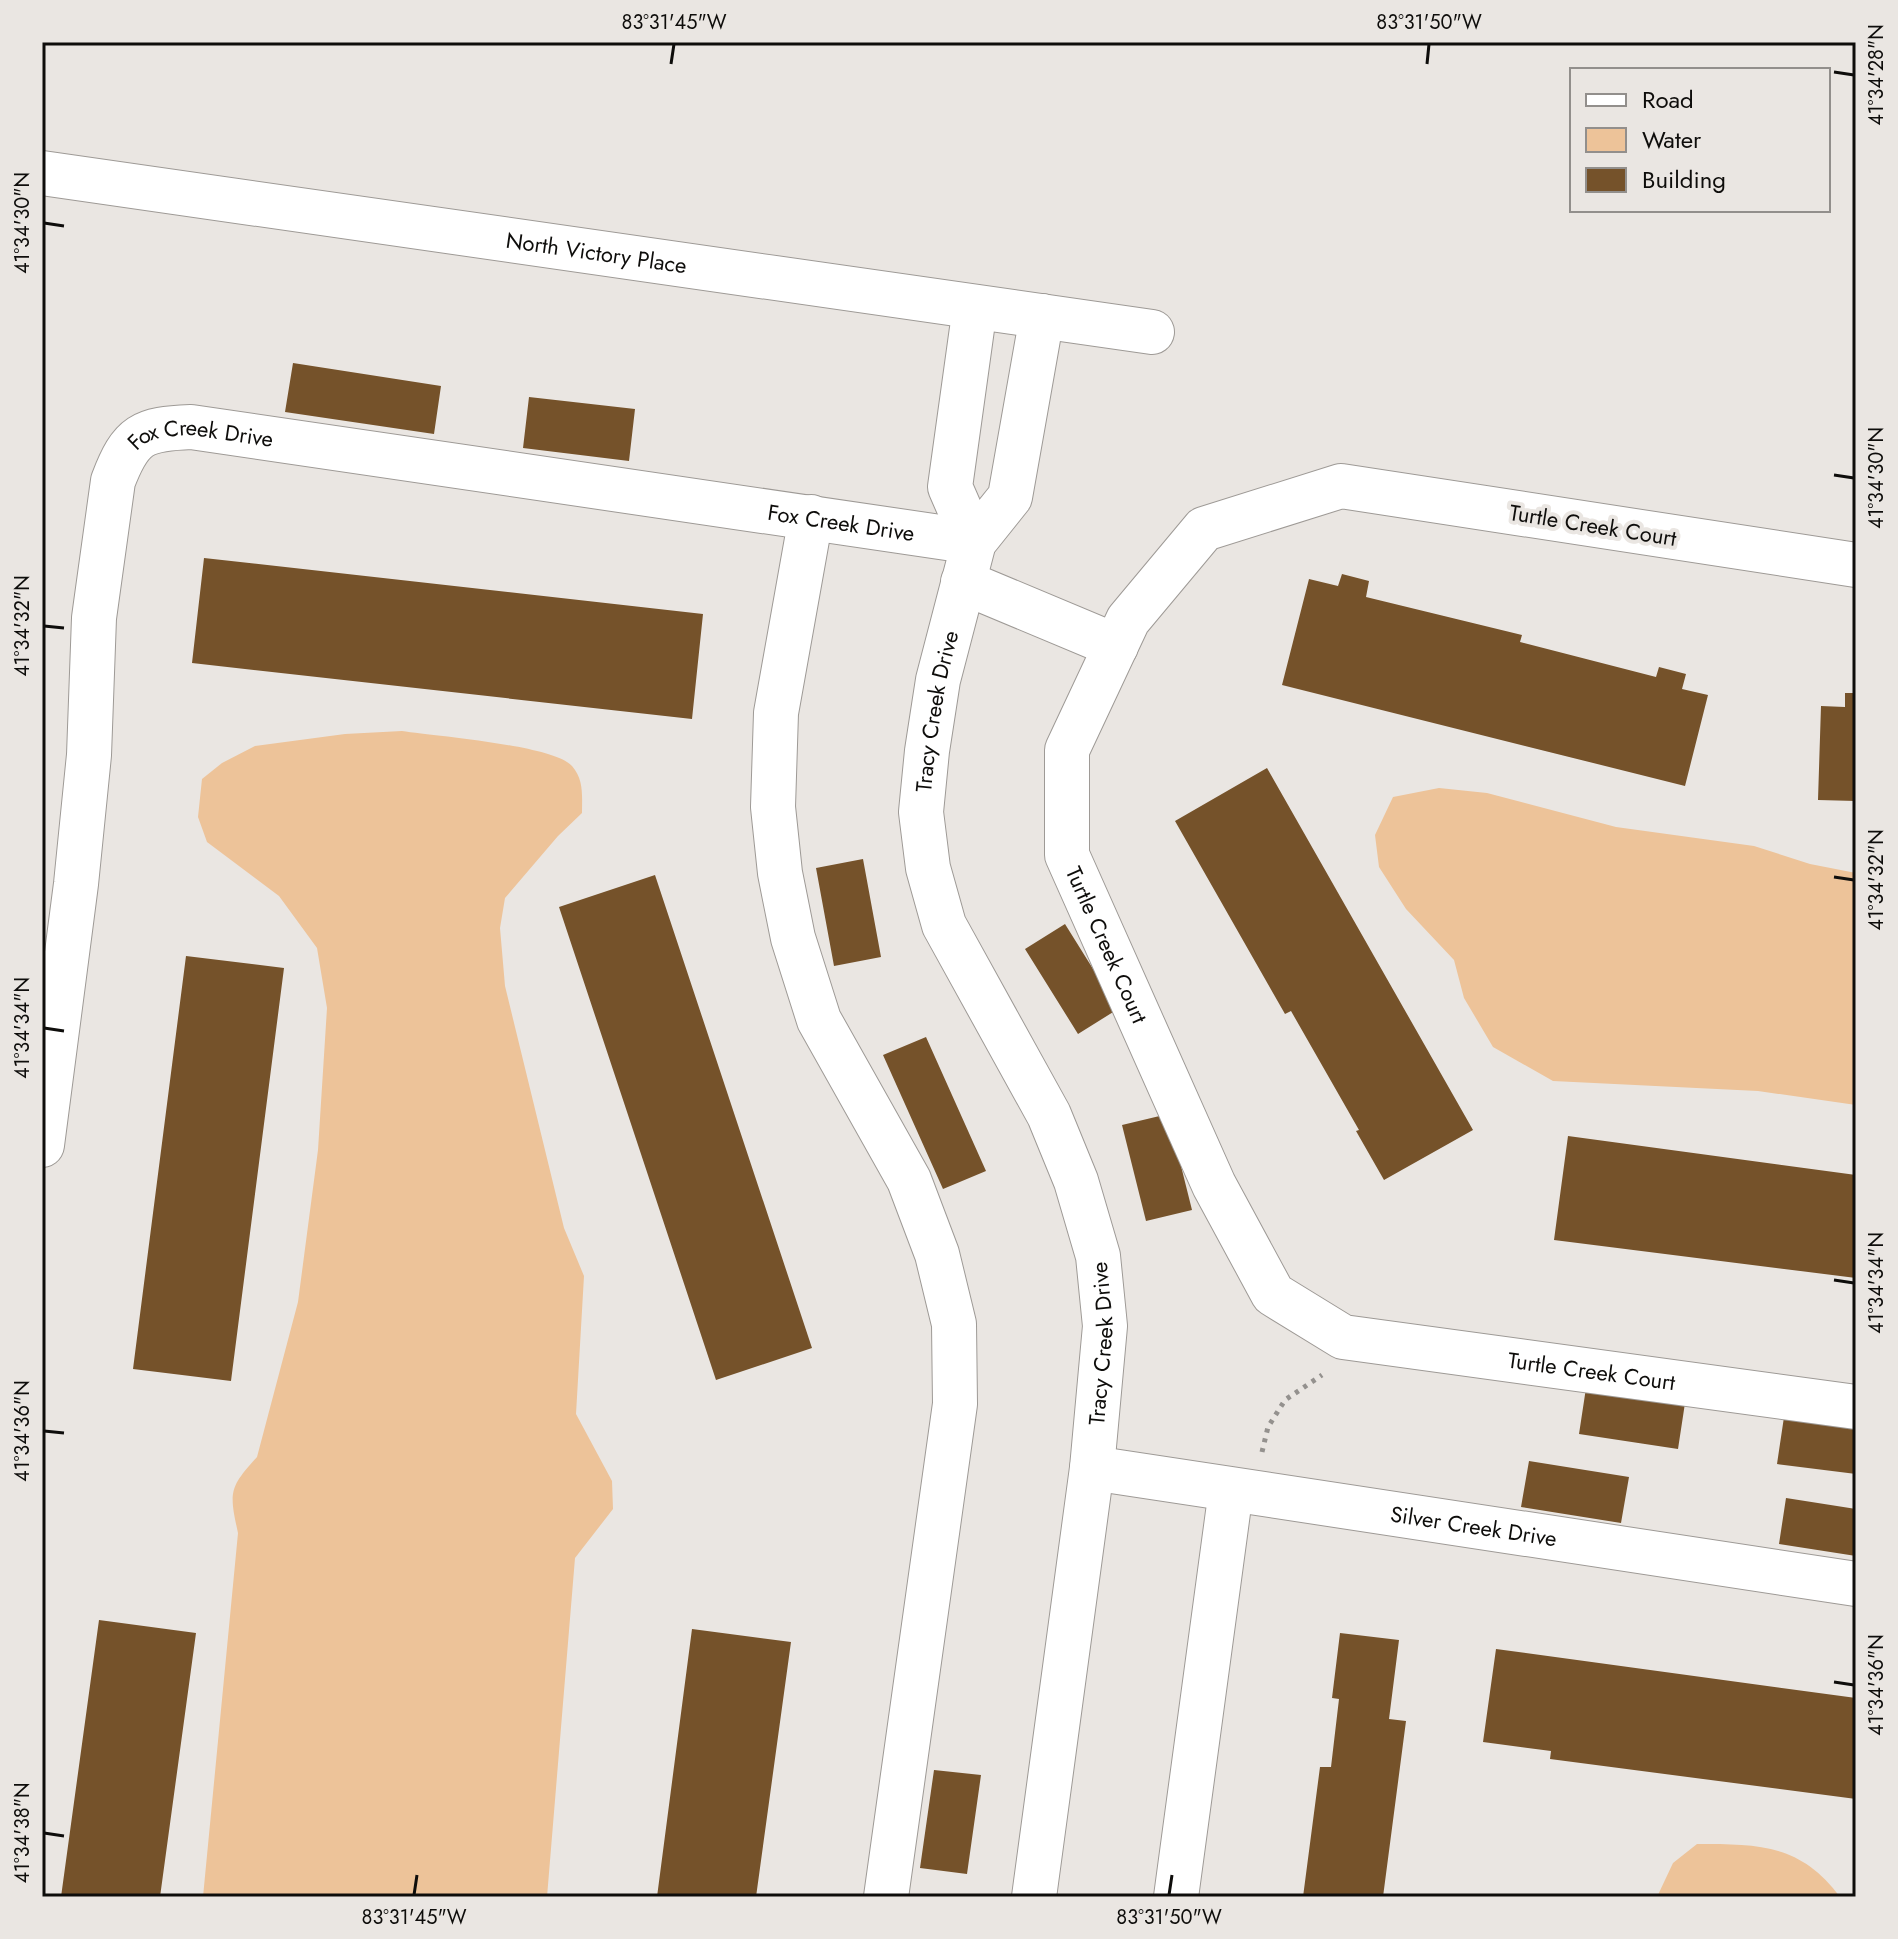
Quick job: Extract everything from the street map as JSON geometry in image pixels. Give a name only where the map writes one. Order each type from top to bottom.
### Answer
[{"type":"street","name":"North Victory Place","points":[[42,173],[1152,332]]},
{"type":"street","points":[[969,562],[950,487],[975,307]]},
{"type":"street","name":"Tracy Creek Drive","points":[[1034,1897],[1092,1468],[1105,1326],[1098,1256],[1076,1181],[1049,1115],[944,925],[928,868],[921,812],[938,680],[969,562],[1010,497],[1042,316]]},
{"type":"street","name":"Fox Creek Drive","points":[[42,1145],[76,884],[89,755],[94,618],[113,481],[121,460],[135,438],[161,428],[191,427],[811,517],[969,562],[1116,646]]},
{"type":"street","name":"Turtle Creek Court","points":[[1856,565],[1341,486],[1204,529],[1128,620],[1067,750],[1067,855],[1214,1185],[1273,1294],[1343,1337],[1856,1407]]},
{"type":"street","points":[[811,517],[776,713],[773,807],[780,873],[793,938],[819,1020],[909,1180],[937,1254],[954,1324],[955,1404],[886,1897]]},
{"type":"street","name":"Silver Creek Drive","points":[[1092,1468],[1856,1584]]},
{"type":"street","points":[[1176,1897],[1242,1491]]},
{"type":"path","points":[[1242,1491],[1268,1427],[1285,1400],[1314,1383],[1331,1367],[1343,1337]]},
{"type":"water","points":[[402,731],[492,742],[542,752],[572,766],[582,788],[582,813],[505,898],[500,928],[505,986],[564,1228],[584,1276],[576,1414],[612,1481],[613,1509],[575,1558],[547,1897],[203,1897],[238,1533],[233,1508],[234,1491],[241,1476],[257,1457],[298,1302],[318,1150],[327,1008],[317,948],[279,896],[207,842],[198,817],[202,779],[222,763],[255,746],[345,734]]},
{"type":"water","points":[[1439,788],[1487,793],[1616,827],[1754,846],[1810,864],[1856,873],[1856,1105],[1758,1091],[1553,1081],[1493,1047],[1464,998],[1454,960],[1406,909],[1379,867],[1375,835],[1393,797]]},
{"type":"water","points":[[1697,1844],[1759,1847],[1794,1857],[1810,1866],[1840,1897],[1657,1897],[1673,1863]]},
{"type":"building","points":[[293,363],[441,386],[434,434],[285,412]]},
{"type":"building","points":[[529,397],[635,409],[629,461],[523,448]]},
{"type":"building","points":[[204,558],[703,614],[692,719],[192,663]]},
{"type":"building","points":[[1342,574],[1369,581],[1366,597],[1522,635],[1520,642],[1656,677],[1659,667],[1686,674],[1682,689],[1708,695],[1685,786],[1282,685],[1309,579],[1338,586]]},
{"type":"building","points":[[1845,693],[1856,693],[1856,801],[1818,800],[1821,706],[1845,707]]},
{"type":"building","points":[[1267,768],[1473,1130],[1384,1180],[1291,1011],[1285,1014],[1175,821]]},
{"type":"building","points":[[863,859],[881,957],[834,966],[816,868]]},
{"type":"building","points":[[655,875],[812,1348],[716,1380],[559,907]]},
{"type":"building","points":[[1065,924],[1118,1009],[1078,1034],[1025,949]]},
{"type":"building","points":[[186,956],[284,968],[231,1381],[133,1369]]},
{"type":"building","points":[[926,1037],[986,1171],[943,1189],[883,1055]]},
{"type":"building","points":[[1168,1114],[1192,1210],[1146,1221],[1122,1125]]},
{"type":"building","points":[[1568,1136],[1856,1175],[1856,1278],[1554,1240]]},
{"type":"building","points":[[1586,1388],[1685,1403],[1678,1449],[1579,1434]]},
{"type":"building","points":[[1784,1417],[1856,1426],[1856,1474],[1777,1464]]},
{"type":"building","points":[[1529,1461],[1629,1477],[1621,1523],[1521,1507]]},
{"type":"building","points":[[1786,1498],[1856,1509],[1856,1556],[1779,1544]]},
{"type":"building","points":[[99,1620],[196,1633],[160,1897],[61,1897]]},
{"type":"building","points":[[692,1629],[791,1642],[756,1897],[657,1897]]},
{"type":"building","points":[[1340,1633],[1399,1640],[1389,1719],[1406,1721],[1383,1897],[1303,1897],[1320,1767],[1331,1767],[1339,1699],[1332,1698]]},
{"type":"building","points":[[1496,1649],[1856,1698],[1856,1799],[1550,1759],[1551,1751],[1483,1742]]},
{"type":"building","points":[[934,1770],[981,1775],[967,1874],[920,1868]]}]
